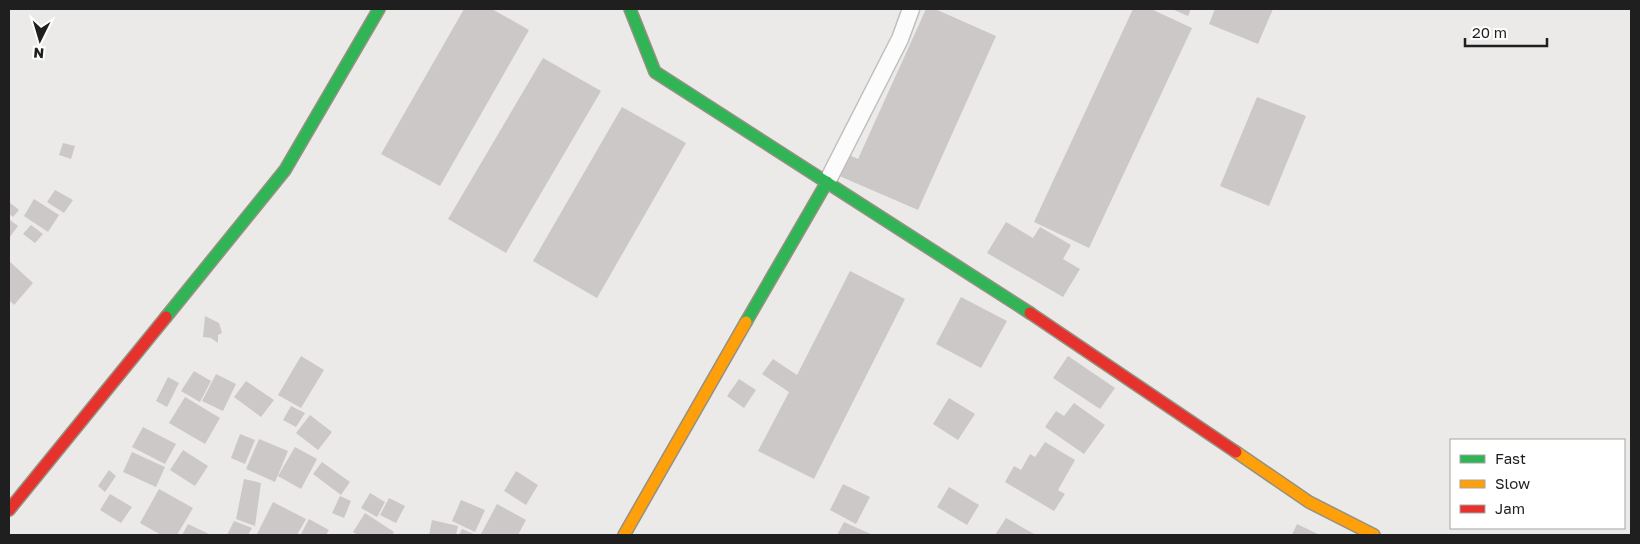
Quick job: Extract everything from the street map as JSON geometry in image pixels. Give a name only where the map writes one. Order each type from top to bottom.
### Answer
[{"type":"street","points":[[9,510],[285,170],[379,9]]},
{"type":"street","points":[[630,9],[655,72],[1049,325],[1309,502],[1374,535]]},
{"type":"street","points":[[624,535],[826,182]]},
{"type":"lane","points":[[826,182],[900,39],[911,9]]},
{"type":"building","points":[[464,9],[492,9],[529,30],[440,186],[381,154]]},
{"type":"building","points":[[926,9],[935,9],[996,36],[918,210],[837,175],[847,154],[858,159]]},
{"type":"building","points":[[1133,9],[1151,9],[1192,28],[1089,248],[1034,222]]},
{"type":"building","points":[[1172,9],[1191,9],[1188,16]]},
{"type":"building","points":[[1215,9],[1273,9],[1258,44],[1209,24]]},
{"type":"building","points":[[543,58],[601,91],[506,253],[448,219]]},
{"type":"building","points":[[1257,97],[1306,116],[1269,206],[1220,186]]},
{"type":"building","points":[[622,107],[686,143],[597,298],[533,261]]},
{"type":"building","points":[[63,143],[75,146],[71,159],[59,155]]},
{"type":"building","points":[[55,190],[73,200],[64,213],[47,202]]},
{"type":"building","points":[[34,199],[59,215],[48,232],[24,216]]},
{"type":"building","points":[[9,202],[19,210],[13,217],[9,214]]},
{"type":"building","points":[[9,219],[18,226],[9,238]]},
{"type":"building","points":[[1006,222],[1033,238],[1040,227],[1071,245],[1063,259],[1080,269],[1063,297],[987,253]]},
{"type":"building","points":[[31,225],[43,234],[35,243],[23,234]]},
{"type":"building","points":[[9,261],[33,283],[14,305],[9,300]]},
{"type":"building","points":[[850,271],[905,299],[814,479],[758,451],[789,392],[762,374],[773,359],[797,375]]},
{"type":"building","points":[[961,297],[1007,321],[981,368],[936,344]]},
{"type":"building","points":[[205,316],[219,323],[222,333],[218,335],[218,343],[211,338],[203,337]]},
{"type":"building","points":[[301,356],[324,370],[301,408],[278,395]]},
{"type":"building","points":[[1068,356],[1115,388],[1100,409],[1053,378]]},
{"type":"building","points":[[194,371],[211,381],[200,402],[181,391]]},
{"type":"building","points":[[216,374],[236,384],[223,411],[202,401]]},
{"type":"building","points":[[168,377],[179,383],[167,407],[156,401]]},
{"type":"building","points":[[739,379],[756,390],[744,408],[727,396]]},
{"type":"building","points":[[246,381],[274,400],[261,417],[234,397]]},
{"type":"building","points":[[185,397],[220,418],[205,444],[169,423]]},
{"type":"building","points":[[949,398],[975,414],[958,440],[933,424]]},
{"type":"building","points":[[1074,403],[1105,425],[1084,454],[1045,427],[1056,411],[1064,416]]},
{"type":"building","points":[[291,406],[305,413],[296,427],[283,420]]},
{"type":"building","points":[[310,415],[332,432],[318,450],[296,433]]},
{"type":"building","points":[[143,427],[176,444],[165,464],[132,447]]},
{"type":"building","points":[[240,434],[255,440],[245,464],[231,458]]},
{"type":"building","points":[[259,439],[288,451],[275,482],[246,469]]},
{"type":"building","points":[[1045,442],[1075,460],[1058,490],[1065,494],[1054,511],[1005,482],[1014,466],[1021,470],[1030,454],[1035,457]]},
{"type":"building","points":[[295,447],[317,459],[301,489],[278,476]]},
{"type":"building","points":[[183,450],[208,466],[195,486],[170,470]]},
{"type":"building","points":[[132,452],[165,467],[156,487],[123,472]]},
{"type":"building","points":[[322,462],[350,482],[341,495],[313,474]]},
{"type":"building","points":[[109,470],[116,476],[105,492],[98,486]]},
{"type":"building","points":[[516,471],[538,485],[526,505],[504,491]]},
{"type":"building","points":[[244,479],[261,483],[255,526],[236,519]]},
{"type":"building","points":[[843,484],[870,497],[856,524],[830,510]]},
{"type":"building","points":[[949,487],[979,505],[967,525],[937,507]]},
{"type":"building","points":[[159,489],[193,508],[177,535],[161,535],[140,523]]},
{"type":"building","points":[[370,493],[385,502],[377,517],[361,508]]},
{"type":"building","points":[[110,494],[132,507],[121,523],[100,510]]},
{"type":"building","points":[[340,496],[351,501],[344,518],[332,513]]},
{"type":"building","points":[[389,498],[405,506],[396,523],[380,515]]},
{"type":"building","points":[[461,500],[485,510],[475,532],[452,521]]},
{"type":"building","points":[[273,502],[306,519],[297,535],[257,534]]},
{"type":"building","points":[[497,504],[526,520],[518,535],[481,534]]},
{"type":"building","points":[[365,513],[394,532],[392,535],[358,535],[353,532]]},
{"type":"building","points":[[1006,518],[1036,535],[995,535]]},
{"type":"building","points":[[309,519],[329,530],[326,535],[301,534]]},
{"type":"building","points":[[432,520],[458,526],[456,535],[429,535]]},
{"type":"building","points":[[234,521],[252,528],[248,535],[227,535]]},
{"type":"building","points":[[844,522],[855,527],[873,535],[837,535]]},
{"type":"building","points":[[188,524],[211,535],[182,535]]},
{"type":"building","points":[[1297,524],[1320,535],[1292,535]]},
{"type":"building","points":[[462,529],[476,535],[459,535]]},
{"type":"traffic: fast","points":[[166,317],[285,170],[379,9]]},
{"type":"traffic: fast","points":[[630,9],[655,72],[1030,313]]},
{"type":"traffic: fast","points":[[746,322],[827,182]]},
{"type":"traffic: slow","points":[[624,535],[746,322]]},
{"type":"traffic: slow","points":[[1236,452],[1309,502],[1374,535]]},
{"type":"traffic: jam","points":[[1030,313],[1236,452]]},
{"type":"traffic: jam","points":[[9,510],[166,317]]}]
